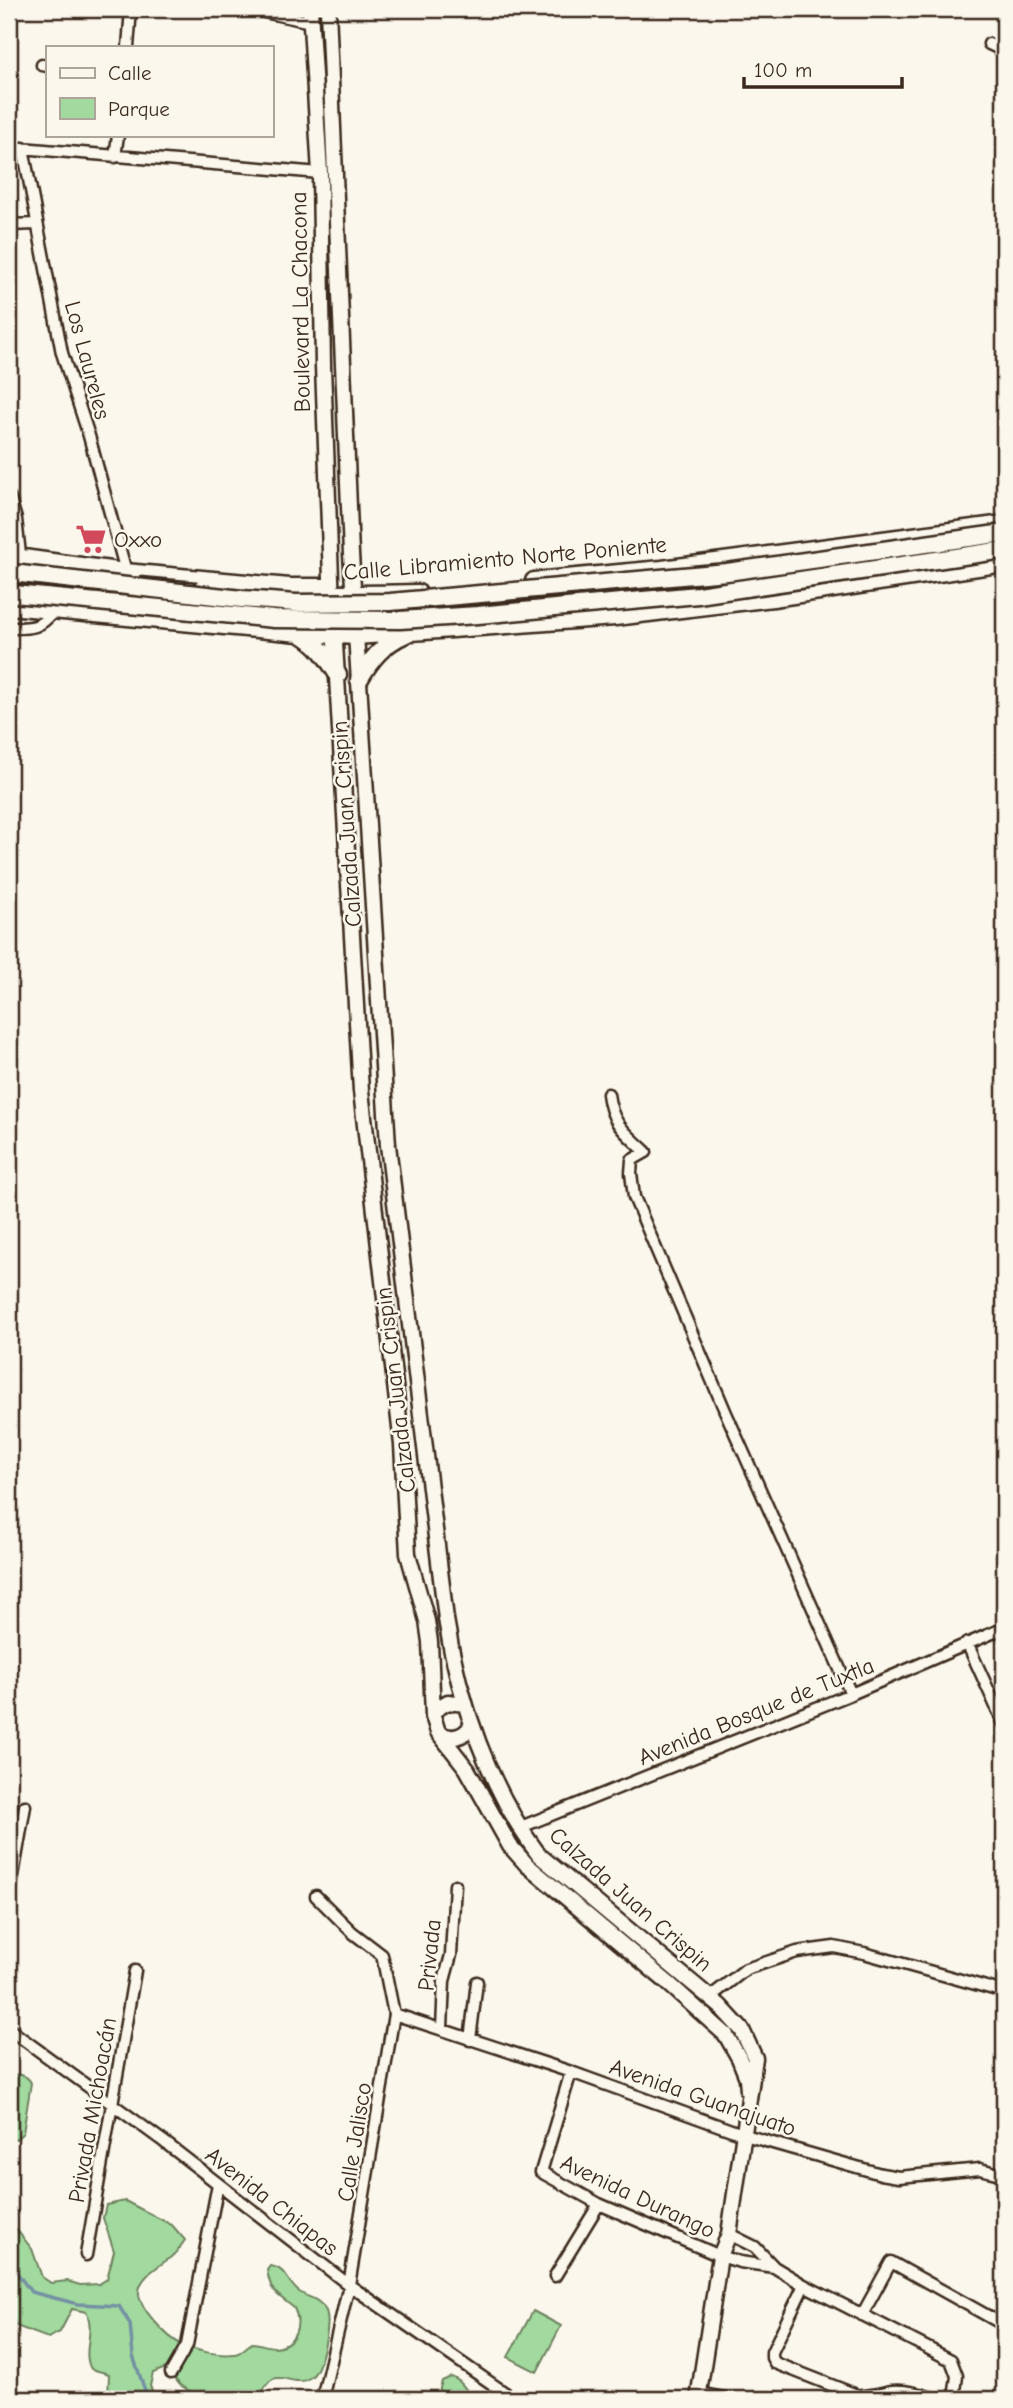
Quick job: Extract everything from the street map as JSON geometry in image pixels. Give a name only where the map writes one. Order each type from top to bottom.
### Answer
[{"type":"main road","name":"Boulevard La Chacona","points":[[328,9],[351,554]]},
{"type":"main road","name":"Boulevard La Chacona","points":[[311,16],[320,173],[323,366],[332,590]]},
{"type":"main road","points":[[320,190],[337,190]]},
{"type":"main road","name":"Calle Libramiento Norte Poniente","points":[[14,563],[126,574],[277,594],[332,590],[354,595],[422,593],[662,569],[1004,524]]},
{"type":"main road","name":"Calle Libramiento Norte Poniente","points":[[14,563],[168,592],[296,603],[390,602],[727,572],[1004,533]]},
{"type":"main road","name":"Calle Libramiento Norte Poniente","points":[[11,600],[274,619],[400,620],[698,595],[1004,550]]},
{"type":"main road","name":"Calzada Juan Crispin","points":[[351,554],[388,1145],[452,1659],[472,1725],[493,1775],[520,1827],[539,1855],[710,1997],[742,2030],[755,2058],[729,2234],[720,2256],[698,2396]]},
{"type":"main road","name":"Calle Libramiento Norte Poniente","points":[[11,600],[54,611],[356,636],[650,612],[773,598],[1004,563]]},
{"type":"main road","name":"Calzada Juan Crispin","points":[[332,590],[361,1091],[402,1446],[408,1554],[428,1621],[433,1669],[433,1711],[438,1732],[467,1769],[510,1846],[527,1865],[726,2035],[740,2058],[747,2078],[749,2104]]},
{"type":"main road","points":[[359,680],[372,658],[390,641],[413,630]]},
{"type":"main road","points":[[299,633],[315,642],[327,655],[338,676]]},
{"type":"main road","points":[[433,1711],[448,1702],[466,1704]]},
{"type":"main road","points":[[438,1732],[450,1738],[457,1737],[468,1731],[472,1725]]},
{"type":"street","points":[[128,46],[131,9]]},
{"type":"street","points":[[250,9],[311,16]]},
{"type":"street","points":[[989,44],[1004,51]]},
{"type":"street","points":[[115,157],[118,136]]},
{"type":"street","points":[[9,147],[320,173]]},
{"type":"street","name":"Los Laureles","points":[[23,148],[62,353],[96,460],[126,574]]},
{"type":"street","points":[[9,225],[37,224]]},
{"type":"street","points":[[9,496],[16,519],[14,563]]},
{"type":"street","points":[[9,553],[14,563]]},
{"type":"street","points":[[9,628],[33,628],[44,622],[54,611]]},
{"type":"street","points":[[608,1094],[610,1110],[617,1125],[646,1152],[632,1160],[634,1197],[726,1413],[851,1694]]},
{"type":"street","name":"Avenida Bosque de Tuxtla","points":[[520,1827],[851,1694],[1004,1628]]},
{"type":"street","points":[[967,1643],[1004,1724]]},
{"type":"street","points":[[9,1899],[26,1806]]},
{"type":"street","name":"Privada","points":[[442,2029],[444,1981],[451,1955],[455,1885]]},
{"type":"street","points":[[316,1896],[352,1932],[382,1955],[394,2014]]},
{"type":"street","points":[[710,1997],[746,1969],[797,1952],[834,1947],[864,1952],[1004,1992]]},
{"type":"street","name":"Privada Michoacán","points":[[86,2255],[135,1971]]},
{"type":"street","points":[[470,2040],[477,1982]]},
{"type":"street","name":"Avenida Guanajuato","points":[[394,2014],[571,2072],[745,2135],[881,2174],[899,2177],[980,2169],[1004,2175]]},
{"type":"street","name":"Calle Jalisco","points":[[322,2399],[349,2285],[394,2014]]},
{"type":"street","name":"Avenida Chiapas","points":[[9,2029],[114,2105],[349,2285],[514,2399]]},
{"type":"street","name":"Avenida Durango","points":[[571,2072],[541,2172],[599,2204],[720,2256],[774,2267]]},
{"type":"street","points":[[171,2373],[187,2345],[218,2184]]},
{"type":"street","points":[[555,2276],[599,2204]]},
{"type":"street","points":[[729,2234],[755,2248],[774,2267],[804,2285],[951,2360],[957,2376],[954,2399]]},
{"type":"street","points":[[862,2315],[891,2262],[1004,2325]]},
{"type":"street","points":[[804,2285],[772,2352],[775,2363],[859,2396],[906,2390],[936,2399]]},
{"type":"street","points":[[698,2396],[730,2399]]},
{"type":"green space","points":[[9,2075],[25,2076],[31,2083],[23,2133],[16,2139],[9,2138]]},
{"type":"green space","points":[[125,2201],[172,2225],[185,2240],[171,2257],[152,2271],[140,2285],[143,2305],[161,2329],[181,2344],[214,2354],[237,2353],[252,2343],[275,2347],[288,2342],[297,2327],[296,2314],[294,2308],[275,2292],[270,2284],[267,2270],[270,2266],[276,2267],[296,2290],[318,2302],[326,2311],[324,2346],[319,2365],[311,2377],[303,2381],[282,2378],[270,2380],[260,2399],[203,2399],[180,2385],[166,2368],[153,2373],[150,2386],[156,2399],[108,2399],[109,2374],[91,2369],[88,2362],[90,2326],[86,2312],[72,2309],[60,2332],[48,2338],[16,2326],[9,2309],[9,2220],[32,2249],[42,2277],[51,2283],[67,2281],[80,2285],[99,2284],[107,2279],[114,2251],[103,2218],[106,2205]]},
{"type":"green space","points":[[533,2311],[561,2326],[537,2372],[508,2357]]},
{"type":"green space","points":[[451,2377],[461,2383],[471,2399],[441,2399],[442,2381]]},
{"type":"waterway","points":[[9,2262],[31,2292],[78,2304],[119,2306],[130,2324],[133,2356],[148,2399]]},
{"type":"place","name":"Oxxo","points":[[91,539]]}]
